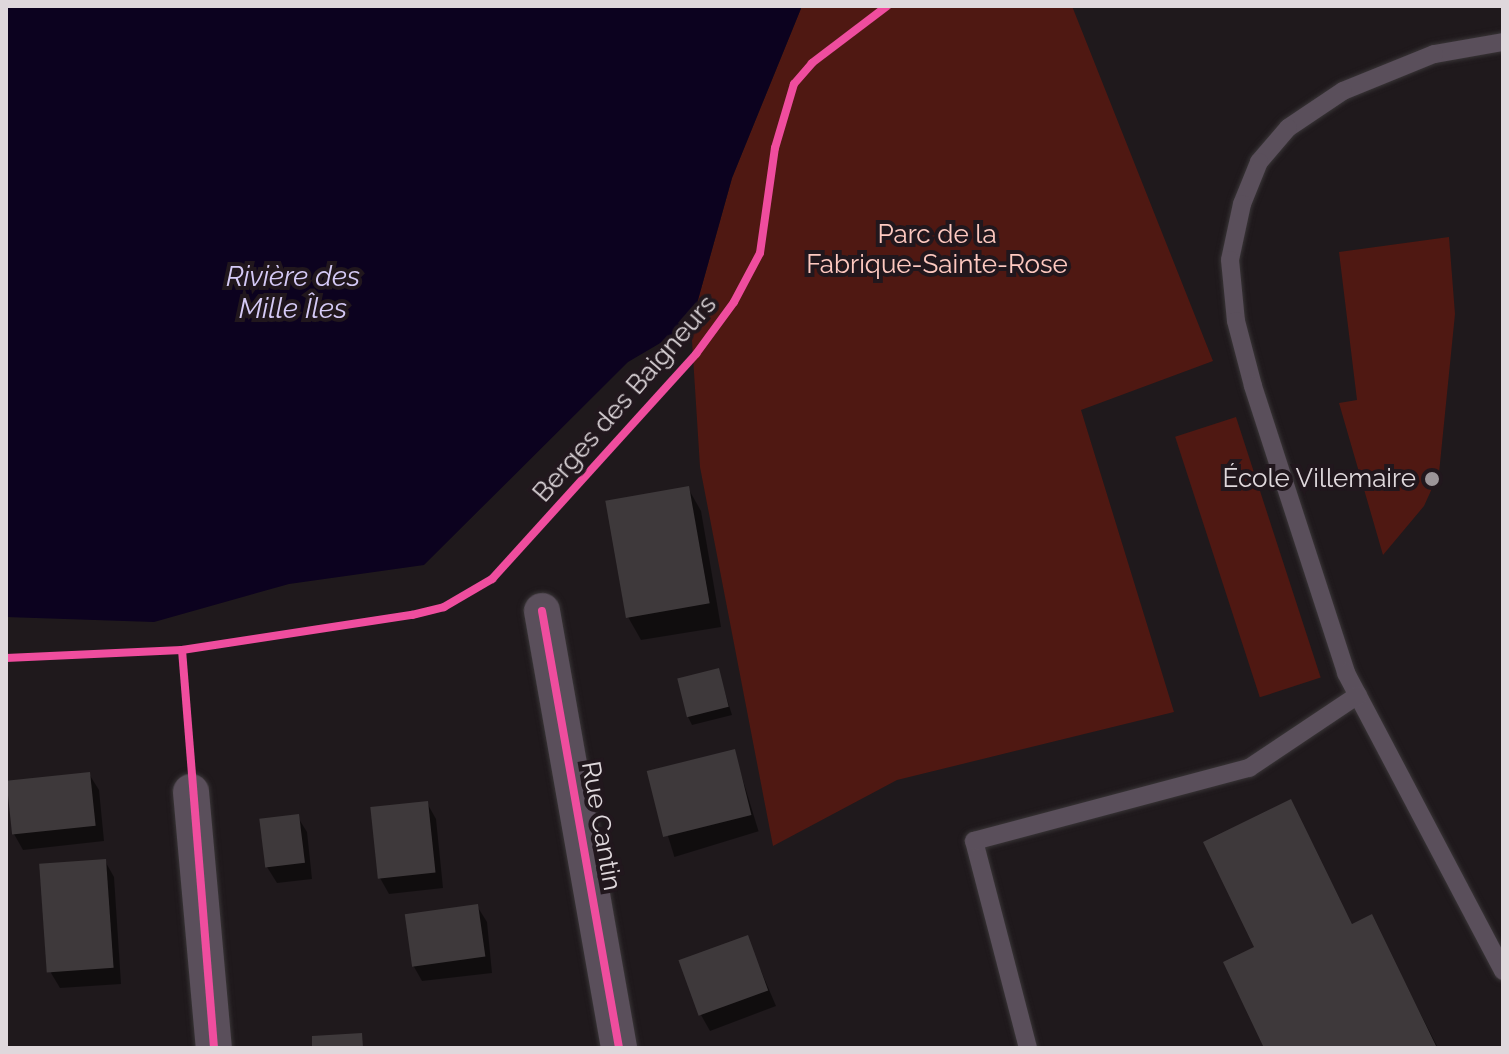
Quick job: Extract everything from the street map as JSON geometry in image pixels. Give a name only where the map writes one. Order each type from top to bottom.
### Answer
[{"type":"street","name":"Rue Cantin","points":[[542,611],[619,1048]]},
{"type":"street","points":[[191,792],[214,1048]]},
{"type":"lane","points":[[1503,42],[1434,54],[1343,91],[1288,128],[1259,162],[1242,204],[1230,260],[1236,321],[1334,635],[1358,695],[1503,971]]},
{"type":"lane","points":[[1028,1048],[974,841],[1249,768],[1358,695]]},
{"type":"green space","name":"Parc de la Fabrique-Sainte-Rose","points":[[802,6],[1072,6],[1213,361],[1081,410],[1174,712],[897,780],[773,846],[700,467],[691,325],[732,178]]},
{"type":"green space","points":[[1449,237],[1455,314],[1439,473],[1424,506],[1383,555],[1339,403],[1357,400],[1339,252]]},
{"type":"green space","points":[[1236,417],[1321,678],[1260,697],[1175,437]]},
{"type":"water","name":"Rivière des Mille Îles","points":[[6,6],[802,6],[732,178],[691,325],[628,362],[424,565],[289,584],[154,622],[6,617]]},
{"type":"building","points":[[689,486],[710,603],[626,618],[605,501]]},
{"type":"building","points":[[719,668],[729,707],[687,717],[677,678]]},
{"type":"building","points":[[735,749],[751,815],[663,837],[647,771]]},
{"type":"building","points":[[90,772],[96,826],[12,834],[6,781]]},
{"type":"building","points":[[1291,799],[1352,924],[1372,914],[1437,1048],[1264,1048],[1223,962],[1254,947],[1203,842]]},
{"type":"building","points":[[428,801],[436,873],[378,879],[370,807]]},
{"type":"building","points":[[299,814],[305,863],[265,868],[259,819]]},
{"type":"building","points":[[106,859],[114,968],[47,972],[39,864]]},
{"type":"building","points":[[478,904],[485,956],[412,967],[405,914]]},
{"type":"building","points":[[748,935],[768,990],[699,1016],[678,960]]},
{"type":"building","points":[[362,1033],[363,1048],[312,1048],[312,1036]]},
{"type":"cycle path","name":"Berges des Baigneurs","points":[[6,658],[182,650],[412,615],[444,607],[492,579],[696,354],[734,302],[760,253],[775,148],[794,84],[812,63],[887,6]]},
{"type":"cycle path","points":[[542,611],[619,1048]]},
{"type":"cycle path","points":[[182,650],[214,1048]]},
{"type":"place","name":"École Villemaire","points":[[1432,479]]}]
